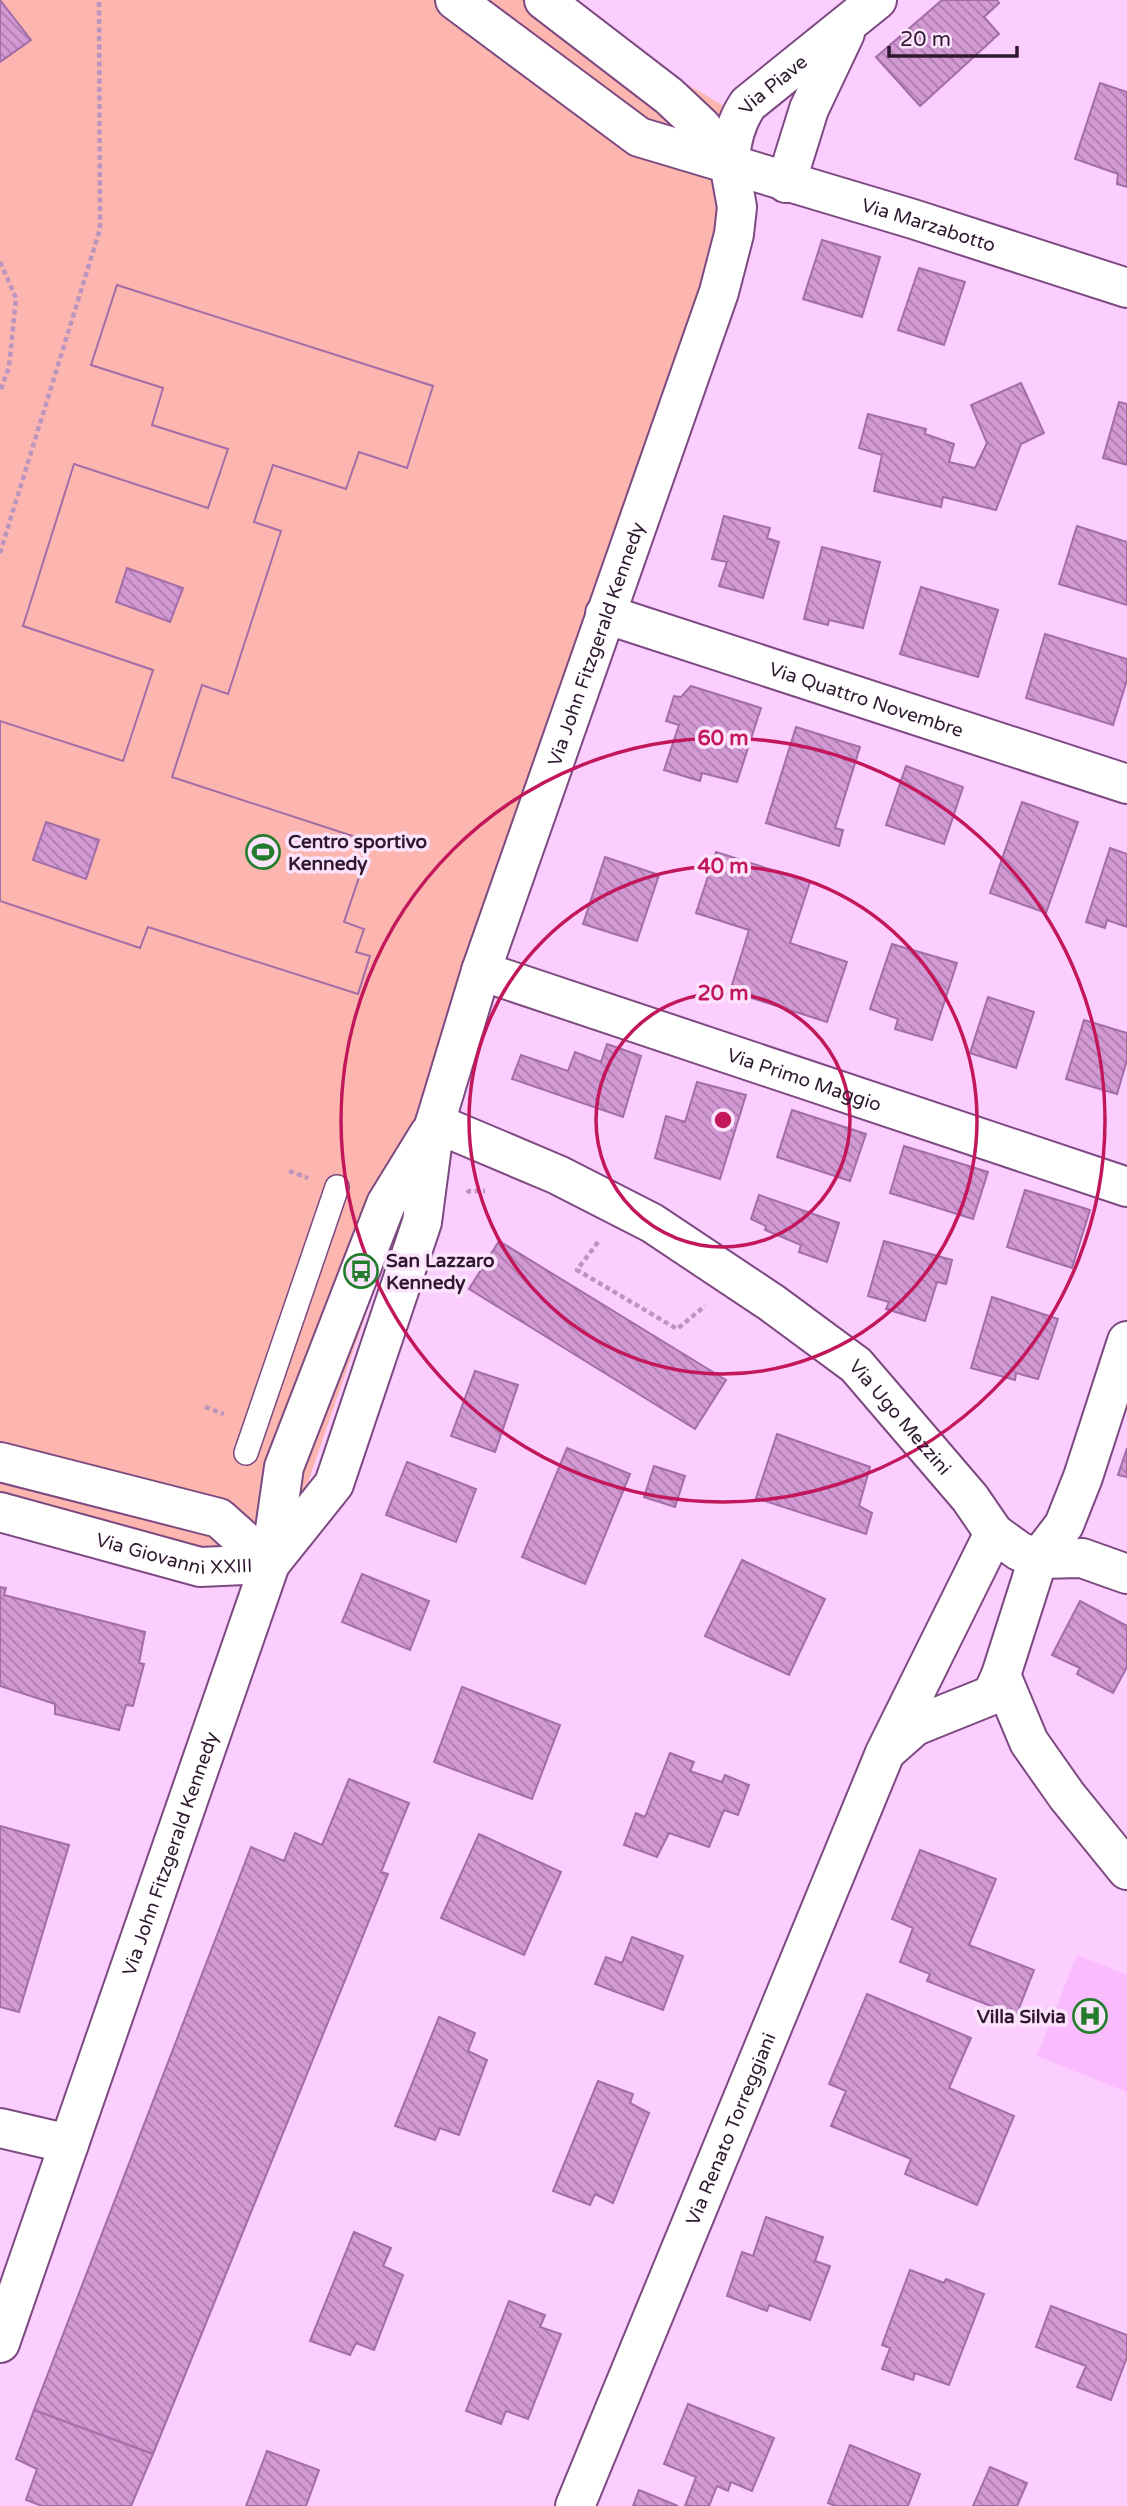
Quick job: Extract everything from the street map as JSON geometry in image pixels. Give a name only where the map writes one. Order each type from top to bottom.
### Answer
[{"type":"street","points":[[455,0],[639,137],[729,163]]},
{"type":"street","name":"Via John Fitzgerald Kennedy","points":[[270,1564],[334,1484],[422,1222],[435,1124],[481,971],[719,292],[734,234],[737,207],[729,163],[701,127],[669,96],[544,0]]},
{"type":"street","name":"Via Piave","points":[[729,163],[732,135],[738,118],[748,104],[877,0]]},
{"type":"street","name":"Via Piave","points":[[786,183],[808,108],[849,25]]},
{"type":"street","name":"Via Marzabotto","points":[[729,163],[1127,288]]},
{"type":"street","name":"Via Quattro Novembre","points":[[605,614],[1127,784]]},
{"type":"street","name":"Via Primo Maggio","points":[[481,971],[1127,1187]]},
{"type":"street","name":"Via John Fitzgerald Kennedy","points":[[0,2343],[270,1564],[284,1467],[386,1204],[435,1124]]},
{"type":"street","name":"Via Ugo Mezzini","points":[[435,1124],[558,1175],[652,1223],[772,1303],[856,1365],[970,1498],[994,1533],[1019,1551],[1038,1559]]},
{"type":"street","points":[[1127,1341],[1083,1477],[1064,1525],[1038,1559],[1002,1675],[1029,1742],[1067,1796],[1127,1870]]},
{"type":"street","name":"Via Giovanni XXIII","points":[[0,1462],[219,1518],[270,1564]]},
{"type":"street","name":"Via Giovanni XXIII","points":[[0,1512],[200,1567],[270,1564]]},
{"type":"street","name":"Via Renato Torreggiani","points":[[575,2506],[885,1753],[994,1533]]},
{"type":"street","points":[[1038,1559],[1082,1558],[1127,1574]]},
{"type":"street","name":"Via Renato Torreggiani","points":[[885,1753],[915,1726],[992,1695],[1002,1675]]},
{"type":"street","points":[[0,2128],[69,2144]]},
{"type":"lane","points":[[246,1453],[337,1187]]},
{"type":"path","points":[[0,553],[100,229],[99,0]]},
{"type":"path","points":[[0,262],[16,298],[9,367],[0,392]]},
{"type":"path","points":[[289,1171],[337,1187]]},
{"type":"path","points":[[463,1202],[469,1191],[496,1191]]},
{"type":"path","points":[[603,1235],[577,1270],[677,1329],[711,1301]]},
{"type":"shaded area","name":"Centro sportivo Kennedy","points":[[0,0],[546,0],[722,105],[749,157],[749,204],[296,1517],[237,1564],[0,1499]]},
{"type":"shaded area","name":"Villa Silvia","points":[[1077,1955],[1127,1975],[1127,2092],[1037,2056]]},
{"type":"building","points":[[0,0],[31,40],[0,62]]},
{"type":"building","points":[[942,0],[997,0],[999,3],[984,17],[999,34],[920,106],[876,57]]},
{"type":"building","points":[[1100,83],[1127,92],[1127,187],[1117,184],[1118,174],[1075,159]]},
{"type":"building","points":[[822,240],[880,257],[862,317],[803,299]]},
{"type":"building","points":[[919,268],[965,282],[944,345],[898,330]]},
{"type":"building","points":[[117,285],[433,386],[407,468],[359,452],[346,489],[273,465],[254,522],[281,531],[228,694],[202,685],[172,777],[371,842],[344,922],[364,929],[356,952],[370,956],[358,994],[148,927],[140,948],[0,901],[0,721],[123,761],[153,670],[23,626],[74,464],[208,508],[228,449],[152,425],[163,388],[91,365]],"holes":[[[127,568],[183,588],[170,622],[116,602]],[[46,822],[99,840],[86,879],[33,860]]]},
{"type":"building","points":[[117,285],[433,386],[407,468],[359,452],[346,489],[273,465],[254,522],[281,531],[228,694],[202,685],[172,777],[371,842],[344,922],[364,929],[356,952],[370,956],[358,994],[148,927],[140,948],[0,901],[0,721],[123,761],[153,670],[23,626],[74,464],[208,508],[228,449],[152,425],[163,388],[91,365]]},
{"type":"building","points":[[1021,383],[1044,433],[1021,444],[996,510],[943,497],[941,507],[874,491],[882,455],[859,448],[868,414],[926,429],[925,434],[954,444],[949,462],[975,468],[987,443],[971,405]]},
{"type":"building","points":[[1119,402],[1127,404],[1127,465],[1103,458]]},
{"type":"building","points":[[724,516],[770,528],[767,538],[779,542],[763,598],[719,586],[727,562],[712,559]]},
{"type":"building","points":[[1077,526],[1127,542],[1127,605],[1059,584]]},
{"type":"building","points":[[822,547],[880,562],[863,628],[829,620],[828,625],[804,619]]},
{"type":"building","points":[[921,587],[998,610],[978,677],[900,654]]},
{"type":"building","points":[[1045,634],[1127,659],[1127,680],[1113,725],[1026,698]]},
{"type":"building","points":[[691,686],[761,708],[737,782],[702,773],[700,781],[664,770],[679,725],[666,721],[674,696],[681,697]]},
{"type":"building","points":[[796,727],[860,747],[835,828],[843,830],[839,846],[766,823]]},
{"type":"building","points":[[906,766],[963,787],[944,844],[886,825]]},
{"type":"building","points":[[1022,802],[1078,822],[1046,913],[990,893]]},
{"type":"building","points":[[1110,848],[1127,854],[1127,927],[1107,920],[1105,928],[1086,922]]},
{"type":"building","points":[[716,852],[810,882],[790,943],[847,962],[827,1022],[730,991],[749,930],[696,913]]},
{"type":"building","points":[[605,857],[659,875],[637,941],[583,924]]},
{"type":"building","points":[[892,944],[957,963],[932,1040],[895,1029],[898,1019],[870,1009]]},
{"type":"building","points":[[988,997],[1034,1012],[1016,1068],[970,1053]]},
{"type":"building","points":[[1084,1020],[1127,1033],[1127,1060],[1117,1094],[1066,1079]]},
{"type":"building","points":[[607,1044],[641,1056],[623,1117],[512,1079],[521,1055],[568,1071],[575,1052],[601,1062]]},
{"type":"building","points":[[697,1082],[746,1095],[720,1179],[655,1158],[666,1116],[685,1122]]},
{"type":"building","points":[[792,1110],[866,1134],[850,1181],[777,1157]]},
{"type":"building","points":[[904,1146],[988,1172],[973,1219],[890,1193]]},
{"type":"building","points":[[1025,1190],[1090,1210],[1072,1268],[1007,1247]]},
{"type":"building","points":[[759,1195],[839,1223],[827,1262],[799,1252],[801,1245],[765,1230],[766,1226],[751,1219]]},
{"type":"building","points":[[499,1241],[726,1380],[695,1429],[469,1289]]},
{"type":"building","points":[[884,1241],[952,1260],[946,1284],[937,1282],[925,1321],[886,1309],[889,1302],[868,1296]]},
{"type":"building","points":[[992,1297],[1058,1319],[1038,1379],[1016,1373],[1015,1380],[971,1368]]},
{"type":"building","points":[[475,1371],[518,1385],[495,1452],[451,1436]]},
{"type":"building","points":[[777,1434],[870,1467],[859,1506],[872,1513],[866,1534],[756,1498]]},
{"type":"building","points":[[567,1448],[630,1474],[585,1584],[522,1557]]},
{"type":"building","points":[[1127,1448],[1127,1477],[1118,1475]]},
{"type":"building","points":[[407,1462],[476,1489],[456,1542],[386,1515]]},
{"type":"building","points":[[654,1466],[685,1476],[675,1507],[644,1497]]},
{"type":"building","points":[[742,1560],[825,1599],[789,1675],[705,1636]]},
{"type":"building","points":[[362,1574],[429,1601],[410,1650],[342,1622]]},
{"type":"building","points":[[0,1587],[6,1588],[4,1595],[145,1632],[139,1663],[144,1664],[133,1706],[126,1705],[119,1730],[55,1714],[55,1704],[0,1686]]},
{"type":"building","points":[[1080,1601],[1127,1626],[1127,1667],[1113,1693],[1077,1674],[1080,1668],[1052,1655]]},
{"type":"building","points":[[462,1687],[560,1725],[532,1799],[434,1762]]},
{"type":"building","points":[[670,1753],[694,1762],[690,1771],[722,1782],[725,1775],[749,1785],[738,1815],[724,1810],[709,1847],[669,1833],[657,1857],[624,1845],[636,1813],[645,1817]]},
{"type":"building","points":[[349,1779],[409,1803],[381,1872],[388,1874],[153,2454],[34,2410],[251,1847],[284,1861],[295,1833],[322,1845]]},
{"type":"building","points":[[0,1826],[69,1845],[19,2012],[0,2007]]},
{"type":"building","points":[[479,1834],[561,1872],[524,1955],[441,1918]]},
{"type":"building","points":[[920,1850],[996,1879],[969,1945],[1034,1970],[1016,2016],[927,1981],[930,1974],[900,1962],[913,1928],[892,1919]]},
{"type":"building","points":[[632,1937],[683,1956],[663,2010],[595,1984],[606,1957],[622,1963]]},
{"type":"building","points":[[867,1994],[971,2038],[949,2088],[1014,2116],[977,2205],[905,2174],[911,2159],[831,2126],[846,2091],[829,2084]]},
{"type":"building","points":[[439,2017],[475,2033],[468,2051],[487,2060],[459,2135],[440,2128],[435,2140],[395,2126]]},
{"type":"building","points":[[598,2081],[633,2094],[630,2103],[649,2113],[613,2203],[595,2194],[590,2205],[553,2191]]},
{"type":"building","points":[[766,2217],[823,2237],[815,2261],[830,2266],[810,2320],[769,2305],[767,2311],[727,2296],[742,2252],[753,2256]]},
{"type":"building","points":[[354,2232],[391,2248],[383,2266],[403,2275],[374,2350],[356,2343],[350,2355],[310,2341]]},
{"type":"building","points":[[910,2270],[944,2283],[946,2279],[984,2294],[949,2385],[915,2373],[913,2380],[882,2369],[890,2348],[882,2345]]},
{"type":"building","points":[[509,2301],[545,2315],[540,2327],[561,2334],[528,2419],[506,2411],[501,2424],[466,2411]]},
{"type":"building","points":[[1051,2306],[1127,2335],[1127,2357],[1111,2400],[1077,2387],[1086,2366],[1036,2347]]},
{"type":"building","points":[[688,2404],[774,2438],[752,2491],[731,2482],[728,2491],[717,2486],[709,2506],[685,2506],[696,2477],[664,2464]]},
{"type":"building","points":[[34,2410],[153,2454],[131,2506],[42,2506],[26,2500],[37,2469],[16,2459]]},
{"type":"building","points":[[850,2445],[920,2474],[908,2506],[835,2506],[828,2503]]},
{"type":"building","points":[[267,2451],[319,2470],[306,2506],[246,2506]]},
{"type":"building","points":[[990,2467],[1027,2483],[1017,2506],[973,2506]]},
{"type":"building","points":[[639,2490],[678,2506],[633,2506]]},
{"type":"place","name":"Centro sportivo Kennedy","points":[[263,852]]},
{"type":"place","name":"San Lazzaro Kennedy","points":[[361,1271]]},
{"type":"place","name":"Villa Silvia","points":[[1090,2016]]}]
